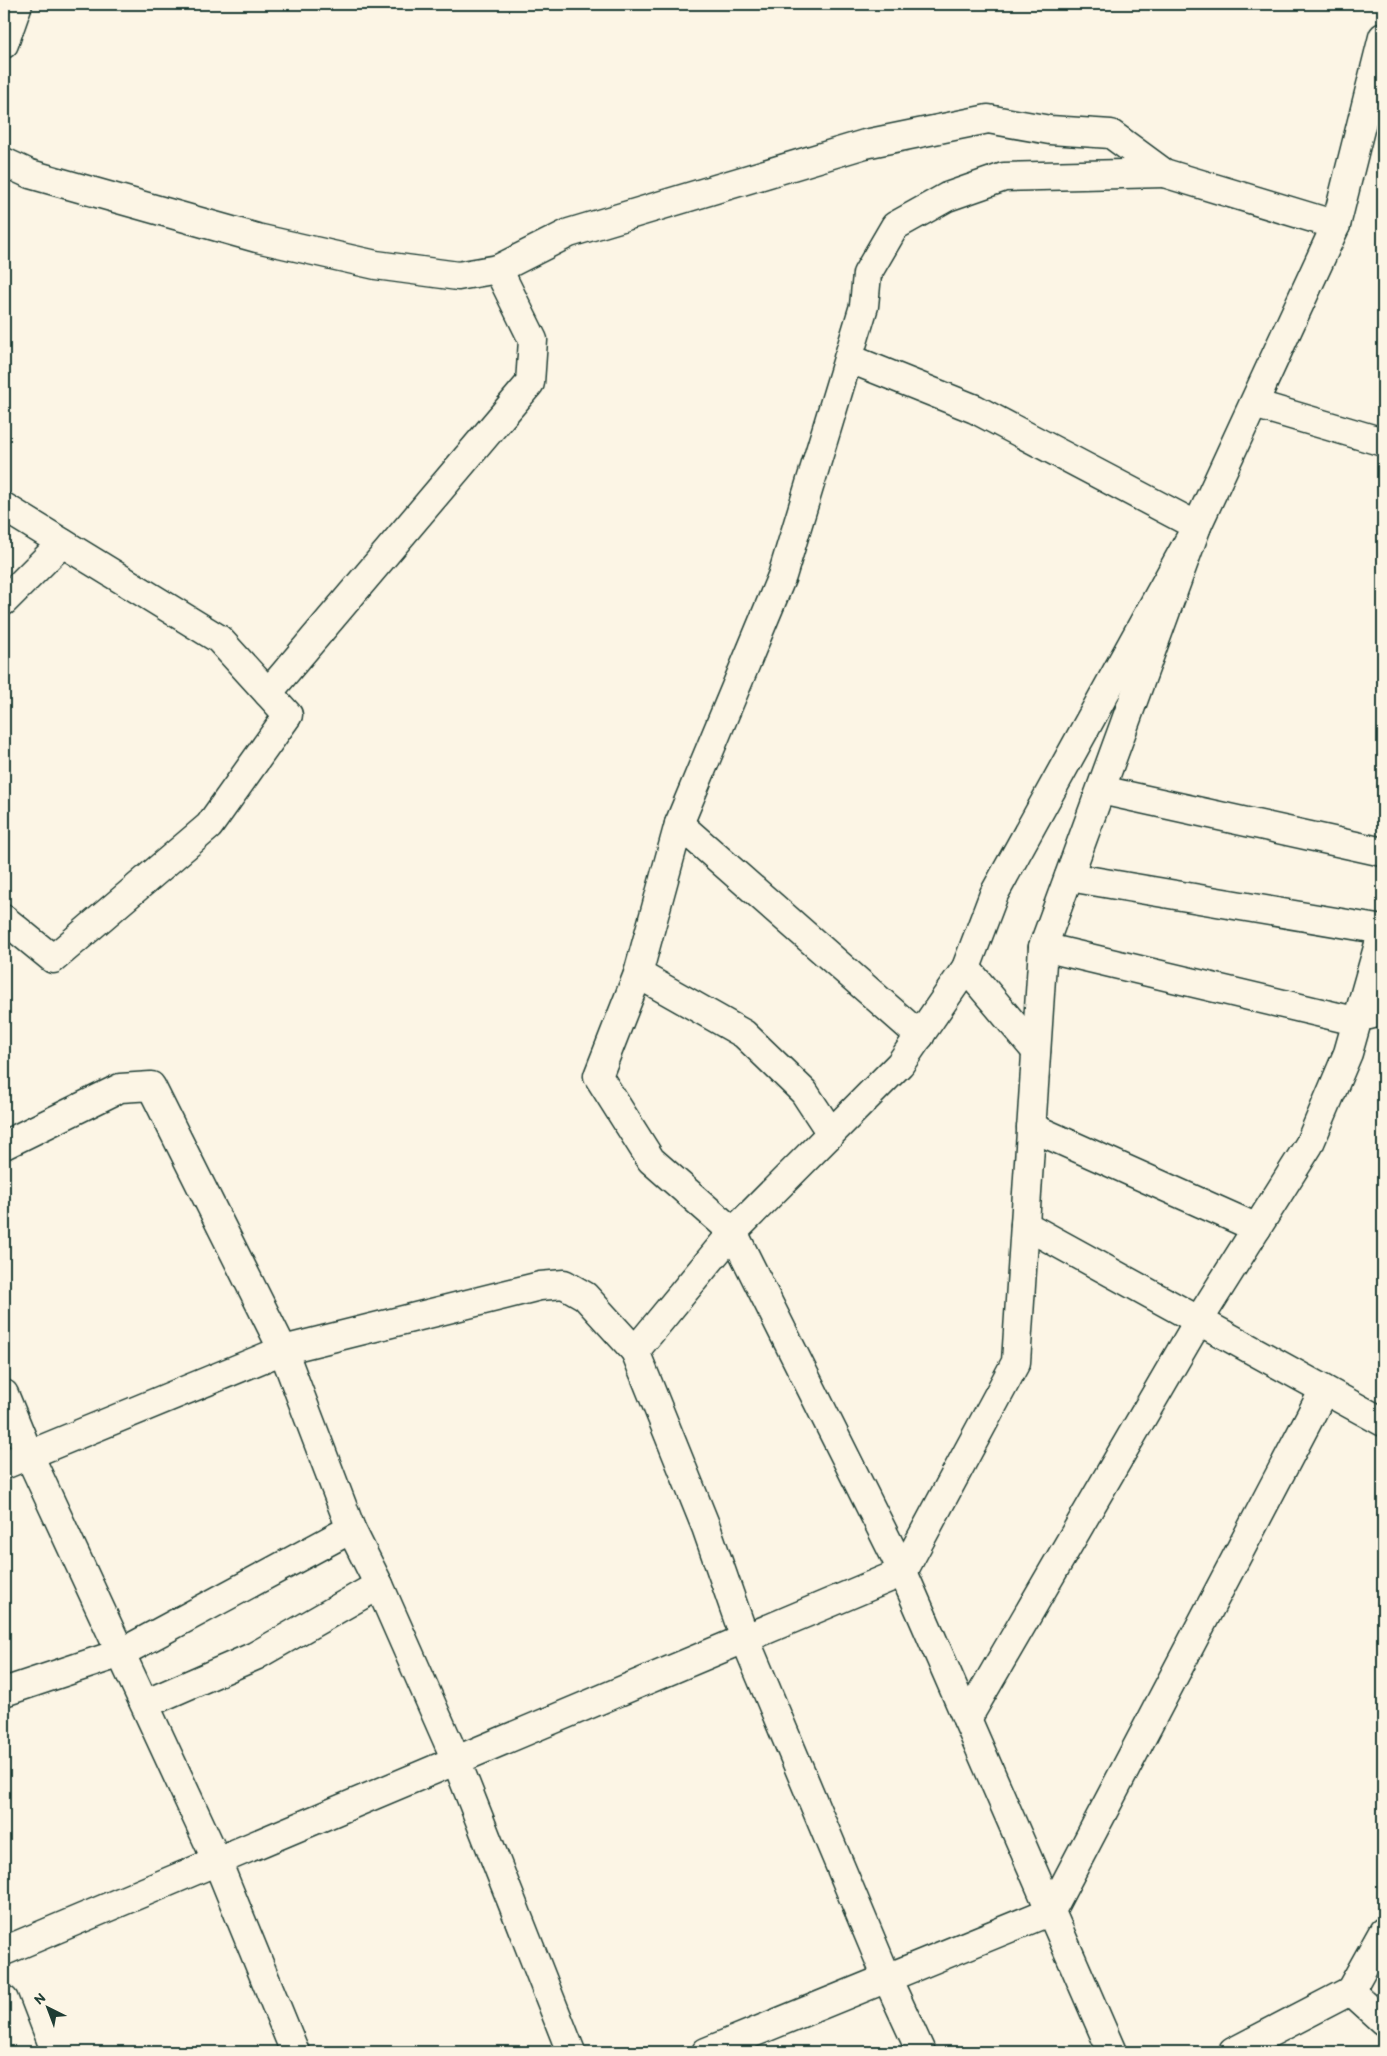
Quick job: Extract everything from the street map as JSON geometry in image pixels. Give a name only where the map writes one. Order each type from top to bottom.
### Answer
[{"type":"street","points":[[4,44],[12,8]]},
{"type":"street","points":[[635,1351],[733,1232],[900,1064],[966,968],[994,894],[1198,526],[1336,226],[1383,37]]},
{"type":"street","points":[[4,162],[30,174],[257,238],[376,265],[458,276],[498,269],[570,234],[865,144],[988,119],[1050,130],[1111,134],[1164,173]]},
{"type":"street","points":[[1112,2052],[903,1572],[733,1232],[651,1160],[598,1076],[638,974],[679,824],[782,576],[864,306],[867,274],[895,226],[947,197],[1004,177],[1164,173],[1336,226]]},
{"type":"street","points":[[268,693],[530,383],[533,340],[498,269]]},
{"type":"street","points":[[848,358],[975,409],[1198,526]]},
{"type":"street","points":[[1254,404],[1383,442]]},
{"type":"street","points":[[4,507],[219,639],[288,715],[210,826],[53,959],[4,919]]},
{"type":"street","points":[[4,1951],[903,1572],[1016,1362],[1043,947],[1198,526]]},
{"type":"street","points":[[4,601],[62,543]]},
{"type":"street","points":[[1101,790],[1383,852]]},
{"type":"street","points":[[679,824],[920,1036]]},
{"type":"street","points":[[967,1719],[1198,1320],[1309,1145],[1348,1053],[1369,1015],[1383,930],[1069,877]]},
{"type":"street","points":[[1043,947],[1369,1015]]},
{"type":"street","points":[[966,968],[1036,1051]]},
{"type":"street","points":[[638,974],[744,1034],[804,1092],[831,1133]]},
{"type":"street","points":[[4,1145],[120,1088],[151,1086],[283,1350],[351,1529],[379,1585],[456,1760],[571,2052]]},
{"type":"street","points":[[1031,1127],[1257,1228]]},
{"type":"street","points":[[1025,1225],[1383,1422]]},
{"type":"street","points":[[4,1465],[283,1350],[540,1286],[564,1284],[584,1296],[635,1351],[706,1527],[744,1639],[887,1978],[921,2052]]},
{"type":"street","points":[[706,2052],[1051,1911],[1324,1390]]},
{"type":"street","points":[[4,1394],[29,1454],[217,1862],[295,2052]]},
{"type":"street","points":[[4,1692],[121,1653],[351,1529]]},
{"type":"street","points":[[144,1704],[255,1656],[379,1585]]},
{"type":"street","points":[[1233,2052],[1350,1991],[1383,1932]]},
{"type":"street","points":[[1350,1991],[1383,2021]]},
{"type":"street","points":[[4,2000],[24,2052]]}]
